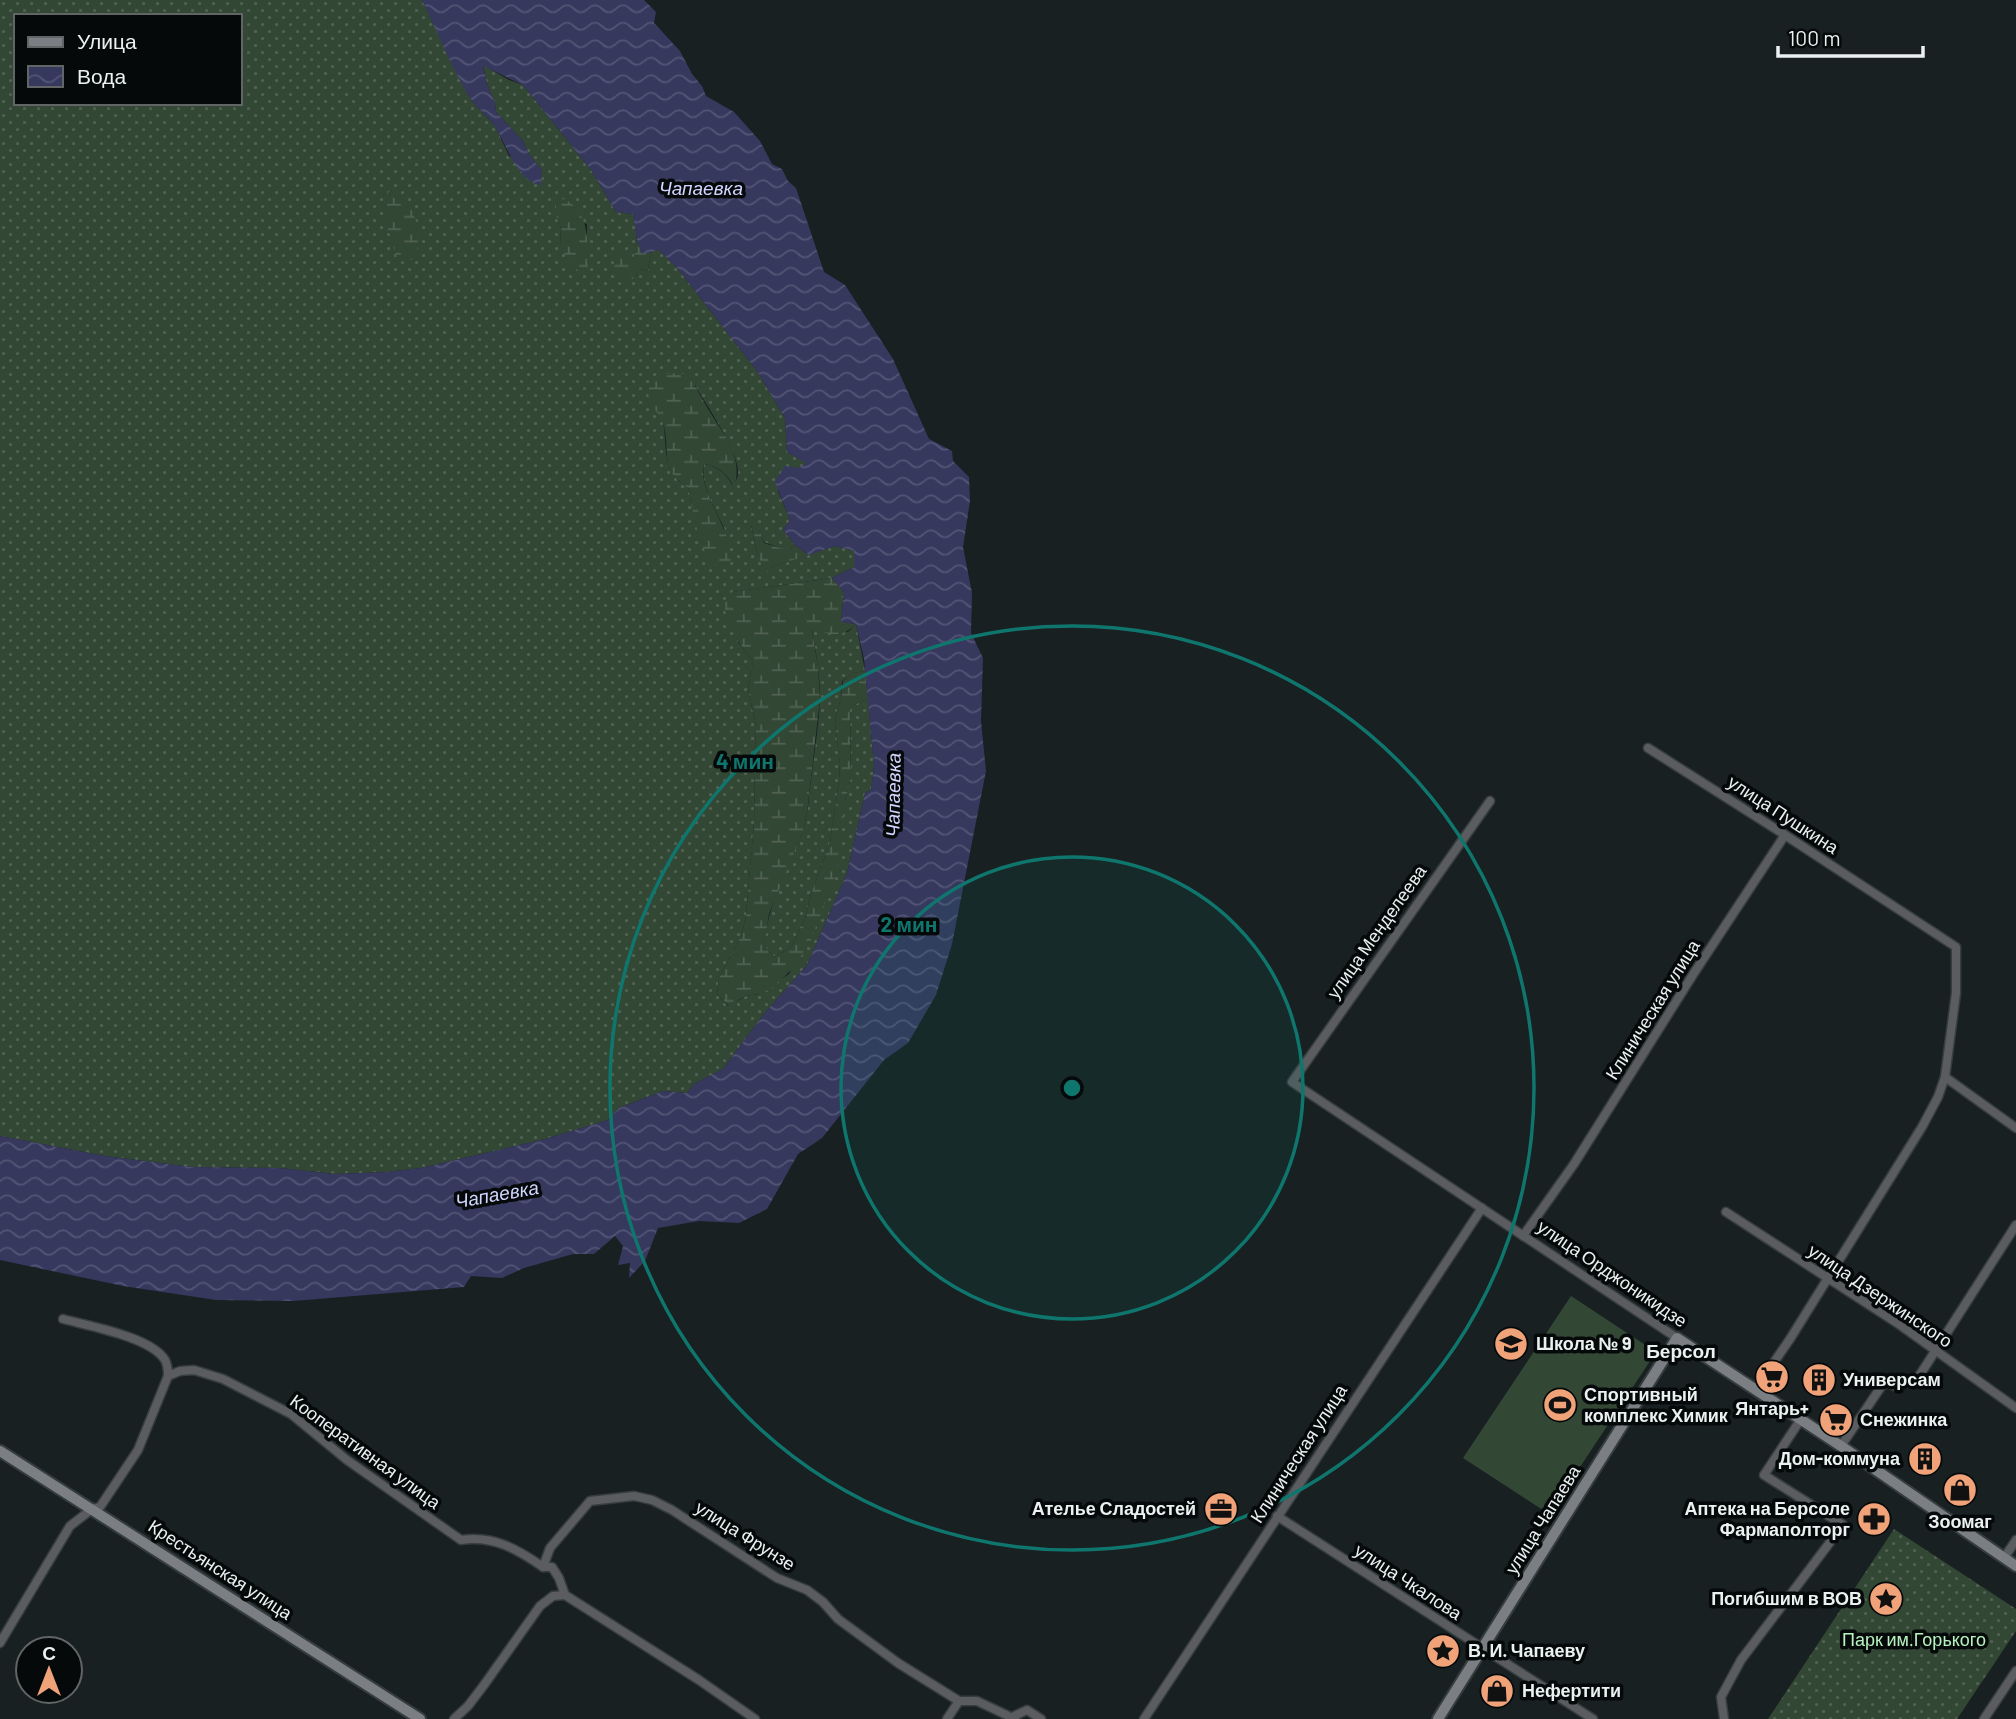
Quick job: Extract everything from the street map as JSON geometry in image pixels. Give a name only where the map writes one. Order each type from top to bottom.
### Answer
[{"type":"street","name":"улица Пушкина","points":[[1648,748],[1956,947],[1956,993],[1945,1077]]},
{"type":"street","name":"улица Менделеева","points":[[1292,1082],[1490,802]]},
{"type":"street","name":"Клиническая улица","points":[[1523,1236],[1574,1164],[1785,835]]},
{"type":"street","points":[[1755,1390],[1922,1127],[1945,1077],[2016,1128]]},
{"type":"street","name":"улица Орджоникидзе","points":[[1292,1082],[1842,1446],[2016,1566]]},
{"type":"street","name":"Клиническая улица","points":[[1144,1719],[1482,1208]]},
{"type":"street","name":"улица Дзержинского","points":[[1726,1212],[1900,1325],[2016,1408]]},
{"type":"street","points":[[1842,1446],[1885,1381],[1894,1386],[1916,1381],[2016,1225]]},
{"type":"street","points":[[0,1643],[70,1526],[92,1509],[100,1507],[138,1450],[168,1376],[168,1365],[164,1357],[136,1339],[63,1319]]},
{"type":"street","name":"улица Чапаева","points":[[1438,1719],[1677,1338]]},
{"type":"street","name":"Кооперативная улица","points":[[168,1376],[180,1371],[194,1370],[223,1378],[291,1414],[347,1460],[461,1540],[499,1542],[518,1550],[544,1567],[552,1567],[559,1577],[565,1595]]},
{"type":"street","points":[[1724,1719],[1721,1697],[1741,1660],[1843,1525],[1764,1475],[1801,1419]]},
{"type":"street","name":"Крестьянская улица","points":[[0,1451],[420,1719]]},
{"type":"street","name":"улица Фрунзе","points":[[544,1567],[550,1548],[590,1501],[634,1496],[652,1500],[777,1577],[807,1590],[823,1602],[838,1619],[898,1663],[959,1701],[977,1701],[1013,1718]]},
{"type":"street","name":"улица Чкалова","points":[[1277,1516],[1593,1719]]},
{"type":"street","points":[[2004,1558],[2016,1540]]},
{"type":"street","points":[[454,1719],[484,1685],[540,1606],[553,1596],[565,1595],[755,1719]]},
{"type":"street","points":[[1984,1719],[2016,1671]]},
{"type":"street","points":[[947,1719],[959,1701]]},
{"type":"street","points":[[1013,1718],[1027,1710],[1041,1719]]},
{"type":"green space","points":[[0,0],[422,0],[471,100],[495,126],[509,156],[542,170],[530,156],[523,141],[496,112],[483,65],[523,85],[591,170],[616,212],[633,214],[637,237],[635,255],[632,259],[616,264],[618,280],[626,287],[640,269],[648,271],[651,251],[659,250],[678,269],[757,371],[785,418],[787,452],[807,463],[798,468],[778,491],[790,520],[783,530],[795,545],[790,549],[764,542],[760,532],[751,525],[757,553],[765,572],[772,567],[835,546],[854,551],[854,567],[832,578],[732,592],[738,642],[753,661],[748,689],[756,726],[754,823],[746,915],[742,934],[719,978],[717,994],[728,1006],[746,996],[759,994],[789,974],[851,777],[850,707],[868,698],[874,766],[871,790],[865,793],[847,873],[807,965],[763,1015],[723,1069],[694,1084],[687,1093],[663,1091],[619,1108],[608,1120],[545,1139],[421,1168],[386,1172],[335,1174],[280,1168],[192,1167],[105,1156],[0,1136]],"holes":[[[556,216],[587,224],[587,268],[560,244],[561,228]],[[695,385],[729,443],[737,466],[738,475],[733,486],[721,471],[704,464],[704,480],[725,530],[697,523],[689,489],[672,473],[666,452],[663,423]]]},
{"type":"green space","points":[[397,190],[413,213],[418,239],[416,258],[404,262],[397,258],[386,222],[388,192]]},
{"type":"green space","points":[[564,199],[579,212],[586,229],[588,268],[581,273],[569,263],[560,244],[561,228],[556,216],[556,201]]},
{"type":"green space","points":[[637,240],[642,253],[651,251],[648,271],[640,269],[626,288],[618,280],[612,255],[620,252],[632,259]]},
{"type":"green space","points":[[671,373],[687,374],[726,438],[734,457],[734,487],[722,471],[704,464],[706,488],[723,527],[730,553],[730,566],[724,569],[710,559],[702,545],[689,489],[670,470],[664,427],[649,396],[649,387],[653,381]]},
{"type":"green space","points":[[751,524],[760,532],[764,543],[790,549],[795,545],[809,555],[772,567],[765,573],[757,553]]},
{"type":"green space","points":[[832,578],[844,592],[841,622],[856,624],[840,634],[812,630],[820,699],[803,831],[769,914],[764,945],[775,957],[792,946],[805,919],[830,842],[840,764],[835,724],[843,681],[852,673],[865,671],[868,698],[850,707],[851,777],[845,801],[837,871],[810,942],[797,963],[774,988],[746,996],[738,1000],[733,1008],[717,994],[719,978],[742,934],[746,915],[754,823],[756,726],[748,689],[753,661],[729,625],[725,600],[732,592]]},
{"type":"green space","points":[[856,624],[865,671],[853,673],[842,681],[835,724],[840,764],[839,780],[830,842],[805,919],[792,946],[775,957],[764,945],[766,930],[779,888],[804,827],[818,729],[820,690],[812,629],[848,632]]},
{"type":"green space","name":"Спортивный комплекс Химик","points":[[1571,1296],[1656,1352],[1549,1514],[1463,1458]]},
{"type":"green space","name":"Парк им.Горького","points":[[1894,1529],[2016,1609],[2016,1631],[1957,1719],[1768,1719]]},
{"type":"water","name":"Чапаевка","points":[[422,0],[644,0],[656,12],[654,23],[680,51],[706,96],[734,112],[760,141],[772,164],[782,169],[788,181],[796,188],[824,272],[845,285],[893,359],[929,439],[952,451],[953,461],[969,477],[970,501],[963,547],[972,593],[971,633],[983,658],[981,721],[986,771],[952,944],[936,995],[908,1043],[884,1060],[822,1138],[798,1154],[767,1209],[739,1223],[699,1221],[658,1228],[645,1261],[629,1278],[630,1263],[618,1265],[623,1246],[615,1236],[594,1254],[573,1254],[524,1268],[502,1278],[471,1276],[464,1287],[293,1301],[216,1300],[123,1286],[0,1260],[0,1136],[105,1156],[192,1167],[280,1168],[335,1174],[386,1172],[421,1168],[545,1139],[608,1120],[619,1108],[663,1091],[687,1093],[694,1084],[723,1069],[763,1015],[807,965],[847,873],[865,793],[871,790],[874,766],[864,659],[856,624],[841,622],[844,592],[832,578],[854,567],[854,551],[835,546],[809,555],[795,545],[783,530],[790,520],[775,482],[785,466],[798,468],[806,463],[787,452],[785,418],[757,371],[678,269],[659,250],[642,254],[633,214],[616,212],[591,170],[523,85],[483,66],[496,112],[523,141],[530,156],[542,170],[541,185],[519,170],[495,127],[463,87]]},
{"type":"place","name":"Школа № 9","points":[[1511,1344]]},
{"type":"place","name":"Янтарь+","points":[[1772,1377]]},
{"type":"place","name":"Универсам","points":[[1819,1380]]},
{"type":"place","name":"Спортивный комплекс Химик","points":[[1560,1405]]},
{"type":"place","name":"Снежинка","points":[[1836,1420]]},
{"type":"place","name":"Дом-коммуна","points":[[1925,1459]]},
{"type":"place","name":"Зоомаг","points":[[1960,1490]]},
{"type":"place","name":"Ателье Сладостей","points":[[1221,1509]]},
{"type":"place","name":"Аптека на Берсоле Фармаполторг","points":[[1874,1519]]},
{"type":"place","name":"Погибшим в ВОВ","points":[[1886,1599]]},
{"type":"place","name":"В. И. Чапаеву","points":[[1443,1651]]},
{"type":"place","name":"Нефертити","points":[[1497,1691]]},
{"type":"district","name":"Берсол","points":[[1681,1351]]}]
